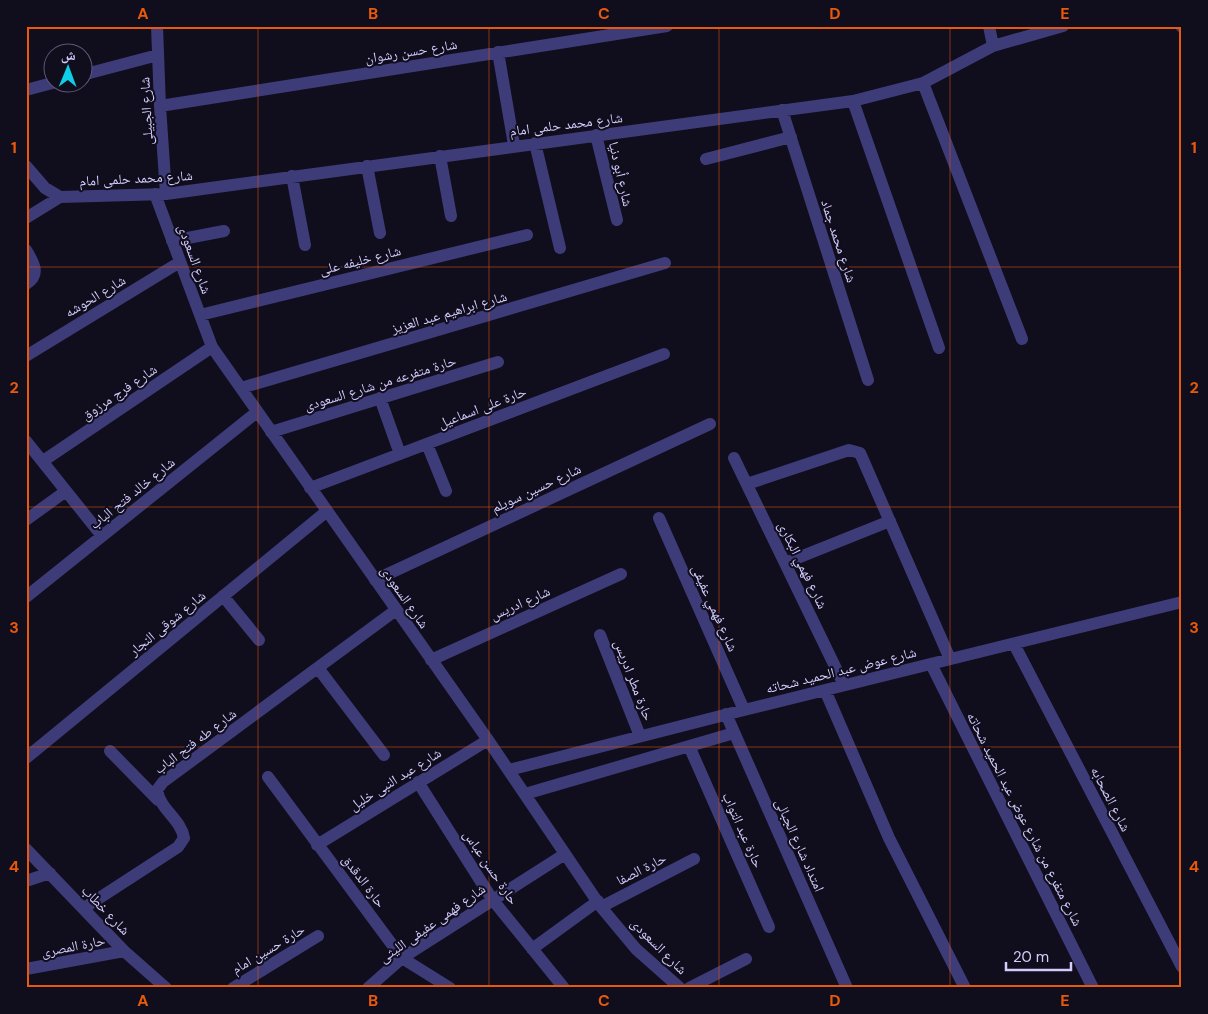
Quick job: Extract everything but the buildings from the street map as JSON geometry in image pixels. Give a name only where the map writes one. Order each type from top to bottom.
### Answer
[{"type":"street","name":"شارع الجبيلى","points":[[157,26],[161,194]]},
{"type":"street","name":"شارع حسن رشوان","points":[[160,106],[667,26]]},
{"type":"street","points":[[990,26],[993,46]]},
{"type":"street","name":"شارع محمد حلمى امام","points":[[60,197],[161,194],[853,101],[923,83],[993,46],[1063,26]]},
{"type":"street","points":[[498,52],[514,146]]},
{"type":"street","points":[[92,72],[158,55]]},
{"type":"street","points":[[923,83],[1022,339]]},
{"type":"street","points":[[26,90],[42,86]]},
{"type":"street","points":[[853,101],[939,348]]},
{"type":"street","name":"شارع محمد جماد","points":[[782,110],[868,380]]},
{"type":"street","name":"شارع أبو دنيا","points":[[596,135],[616,220]]},
{"type":"street","points":[[706,159],[791,138]]},
{"type":"street","points":[[535,143],[560,248]]},
{"type":"street","points":[[440,156],[451,216]]},
{"type":"street","points":[[26,166],[45,188],[60,197],[26,218]]},
{"type":"street","points":[[367,166],[380,234]]},
{"type":"street","points":[[292,176],[305,245]]},
{"type":"street","name":"شارع السعودى","points":[[161,194],[172,241],[212,347],[526,794],[600,904],[636,949],[675,986]]},
{"type":"street","points":[[172,241],[224,231]]},
{"type":"street","name":"شارع خليفه على","points":[[200,315],[528,235]]},
{"type":"street","points":[[26,250],[35,264],[36,273],[32,281],[26,284]]},
{"type":"street","name":"شارع الحوشه","points":[[26,356],[180,262]]},
{"type":"street","name":"شارع ابراهيم عبد العزيز","points":[[241,388],[665,264]]},
{"type":"street","name":"شارع فرج مرزوق","points":[[43,461],[212,347]]},
{"type":"street","name":"حارة على اسماعيل","points":[[310,488],[664,354]]},
{"type":"street","name":"حارة متفرعه من شارع السعودى","points":[[271,432],[498,362]]},
{"type":"street","points":[[380,398],[400,454]]},
{"type":"street","name":"شارع خالد فتح الباب","points":[[26,597],[257,412]]},
{"type":"street","name":"شارع حسين سويلم","points":[[375,580],[710,424]]},
{"type":"street","points":[[26,441],[102,536]]},
{"type":"street","points":[[427,444],[446,491]]},
{"type":"street","points":[[747,484],[849,450],[860,453],[950,659]]},
{"type":"street","name":"شارع فهمي البكارى","points":[[734,458],[844,685]]},
{"type":"street","points":[[26,520],[66,491]]},
{"type":"street","name":"شارع شوقى النجار","points":[[26,758],[327,511]]},
{"type":"street","name":"شارع فهمي عفيفى","points":[[659,518],[744,710]]},
{"type":"street","points":[[785,563],[890,521]]},
{"type":"street","name":"شارع ادريس","points":[[431,660],[621,574]]},
{"type":"street","points":[[223,596],[259,640]]},
{"type":"street","name":"شارع عوض عبد الحميد شحاته","points":[[509,770],[726,714],[1182,602]]},
{"type":"street","name":"شارع طه فتح الباب","points":[[158,800],[157,790],[164,782],[396,610]]},
{"type":"street","name":"حارة مطر ادريس","points":[[600,635],[640,736]]},
{"type":"street","name":"شارع الصحابه","points":[[1014,644],[1182,967]]},
{"type":"street","name":"شارع متفرع من شارع عوض عبد الحميد شحاته","points":[[931,664],[1093,988]]},
{"type":"street","points":[[318,668],[384,755]]},
{"type":"street","points":[[825,690],[889,838],[965,988]]},
{"type":"street","name":"امتداد شارع الجبالى","points":[[726,714],[847,988]]},
{"type":"street","points":[[526,794],[734,733]]},
{"type":"street","name":"شارع عبد النبى خليل","points":[[317,845],[488,740]]},
{"type":"street","points":[[626,740],[634,762]]},
{"type":"street","name":"حارة عبد التواب","points":[[689,746],[770,927]]},
{"type":"street","points":[[84,908],[178,847],[184,838],[182,829],[158,800],[110,751]]},
{"type":"street","name":"حارة الدقدق","points":[[268,777],[402,958],[450,988]]},
{"type":"street","name":"حارة حسن عباس","points":[[418,782],[492,899],[564,988]]},
{"type":"street","name":"شارع خطاب","points":[[26,849],[124,951],[166,988]]},
{"type":"street","name":"شارع فهمى عفيفى الليثى","points":[[368,988],[402,958],[565,854]]},
{"type":"street","name":"حارة الصفا","points":[[532,949],[600,904],[694,859]]},
{"type":"street","points":[[26,881],[50,874]]},
{"type":"street","name":"حارة حسين امام","points":[[232,988],[318,936]]},
{"type":"street","name":"حارة المصرى","points":[[26,970],[124,951]]},
{"type":"street","points":[[689,988],[746,959]]}]
